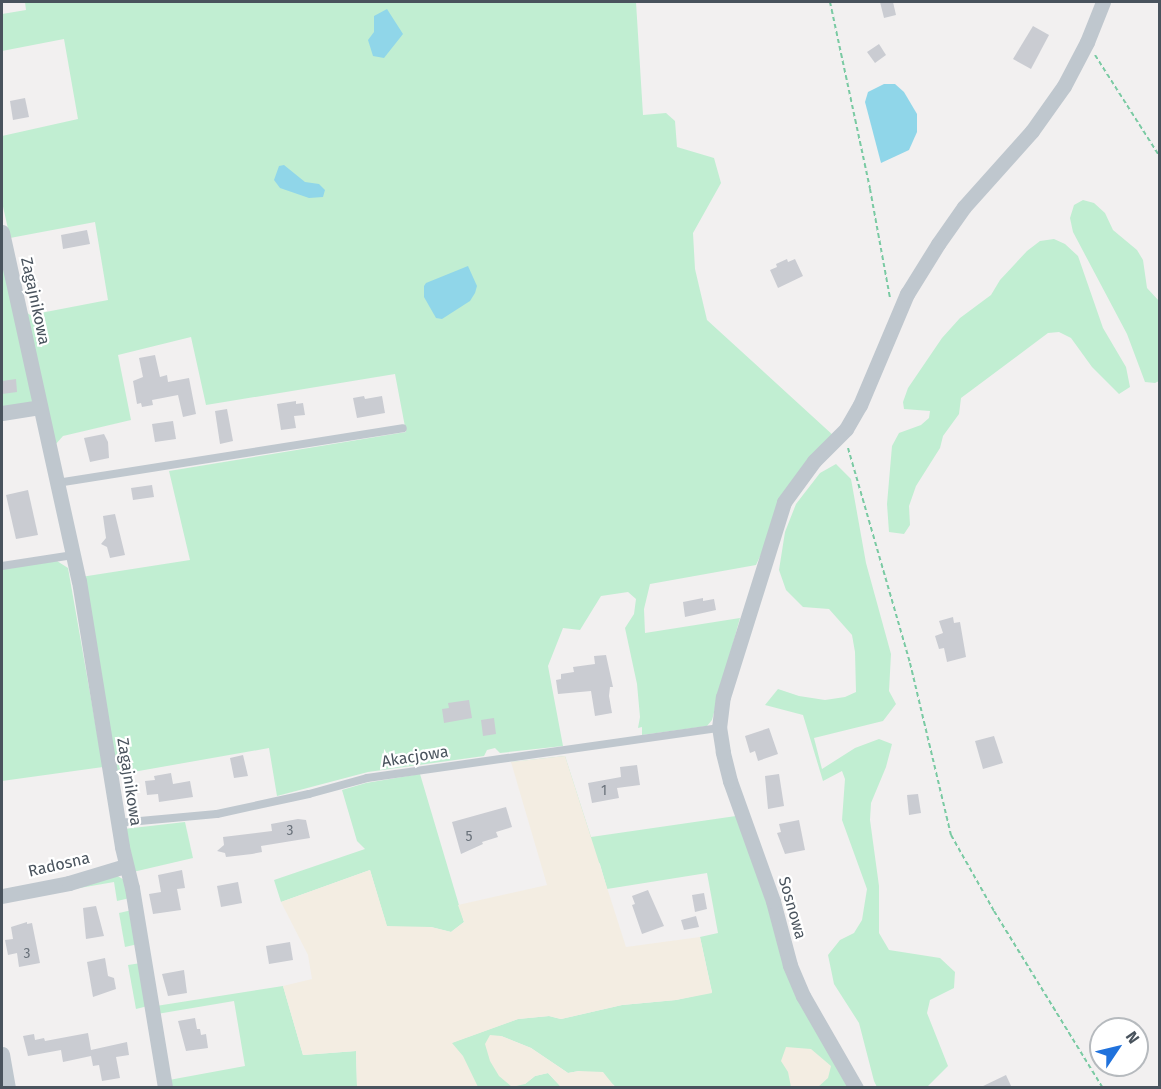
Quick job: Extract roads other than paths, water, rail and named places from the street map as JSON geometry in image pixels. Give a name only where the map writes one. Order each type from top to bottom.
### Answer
[{"type":"street","name":"Sosnowa","points":[[856,1088],[803,996],[790,965],[766,880],[730,781],[719,728],[723,697],[784,502],[814,461],[846,429],[860,405],[907,294],[964,207],[1050,109],[1087,42],[1103,2]]},
{"type":"street","name":"Zagajnikowa","points":[[2,232],[73,555],[165,1088]]},
{"type":"street","points":[[2,413],[40,407]]},
{"type":"street","name":"Radosna","points":[[2,896],[69,883],[125,866]]},
{"type":"street","points":[[2,1054],[8,1088]]},
{"type":"lane","points":[[57,483],[403,428]]},
{"type":"lane","points":[[2,566],[73,555]]},
{"type":"lane","name":"Akacjowa","points":[[118,824],[217,814],[386,775],[719,728]]},
{"type":"water","points":[[387,9],[403,34],[384,58],[373,56],[368,40],[374,32],[374,16]]},
{"type":"water","points":[[884,84],[895,84],[904,92],[917,114],[917,132],[909,150],[881,163],[865,102],[868,92]]},
{"type":"water","points":[[284,165],[305,182],[319,184],[325,190],[323,197],[309,198],[280,188],[274,180],[279,166]]},
{"type":"water","points":[[468,266],[477,286],[475,293],[470,301],[442,319],[436,318],[424,297],[424,286],[426,283]]}]
